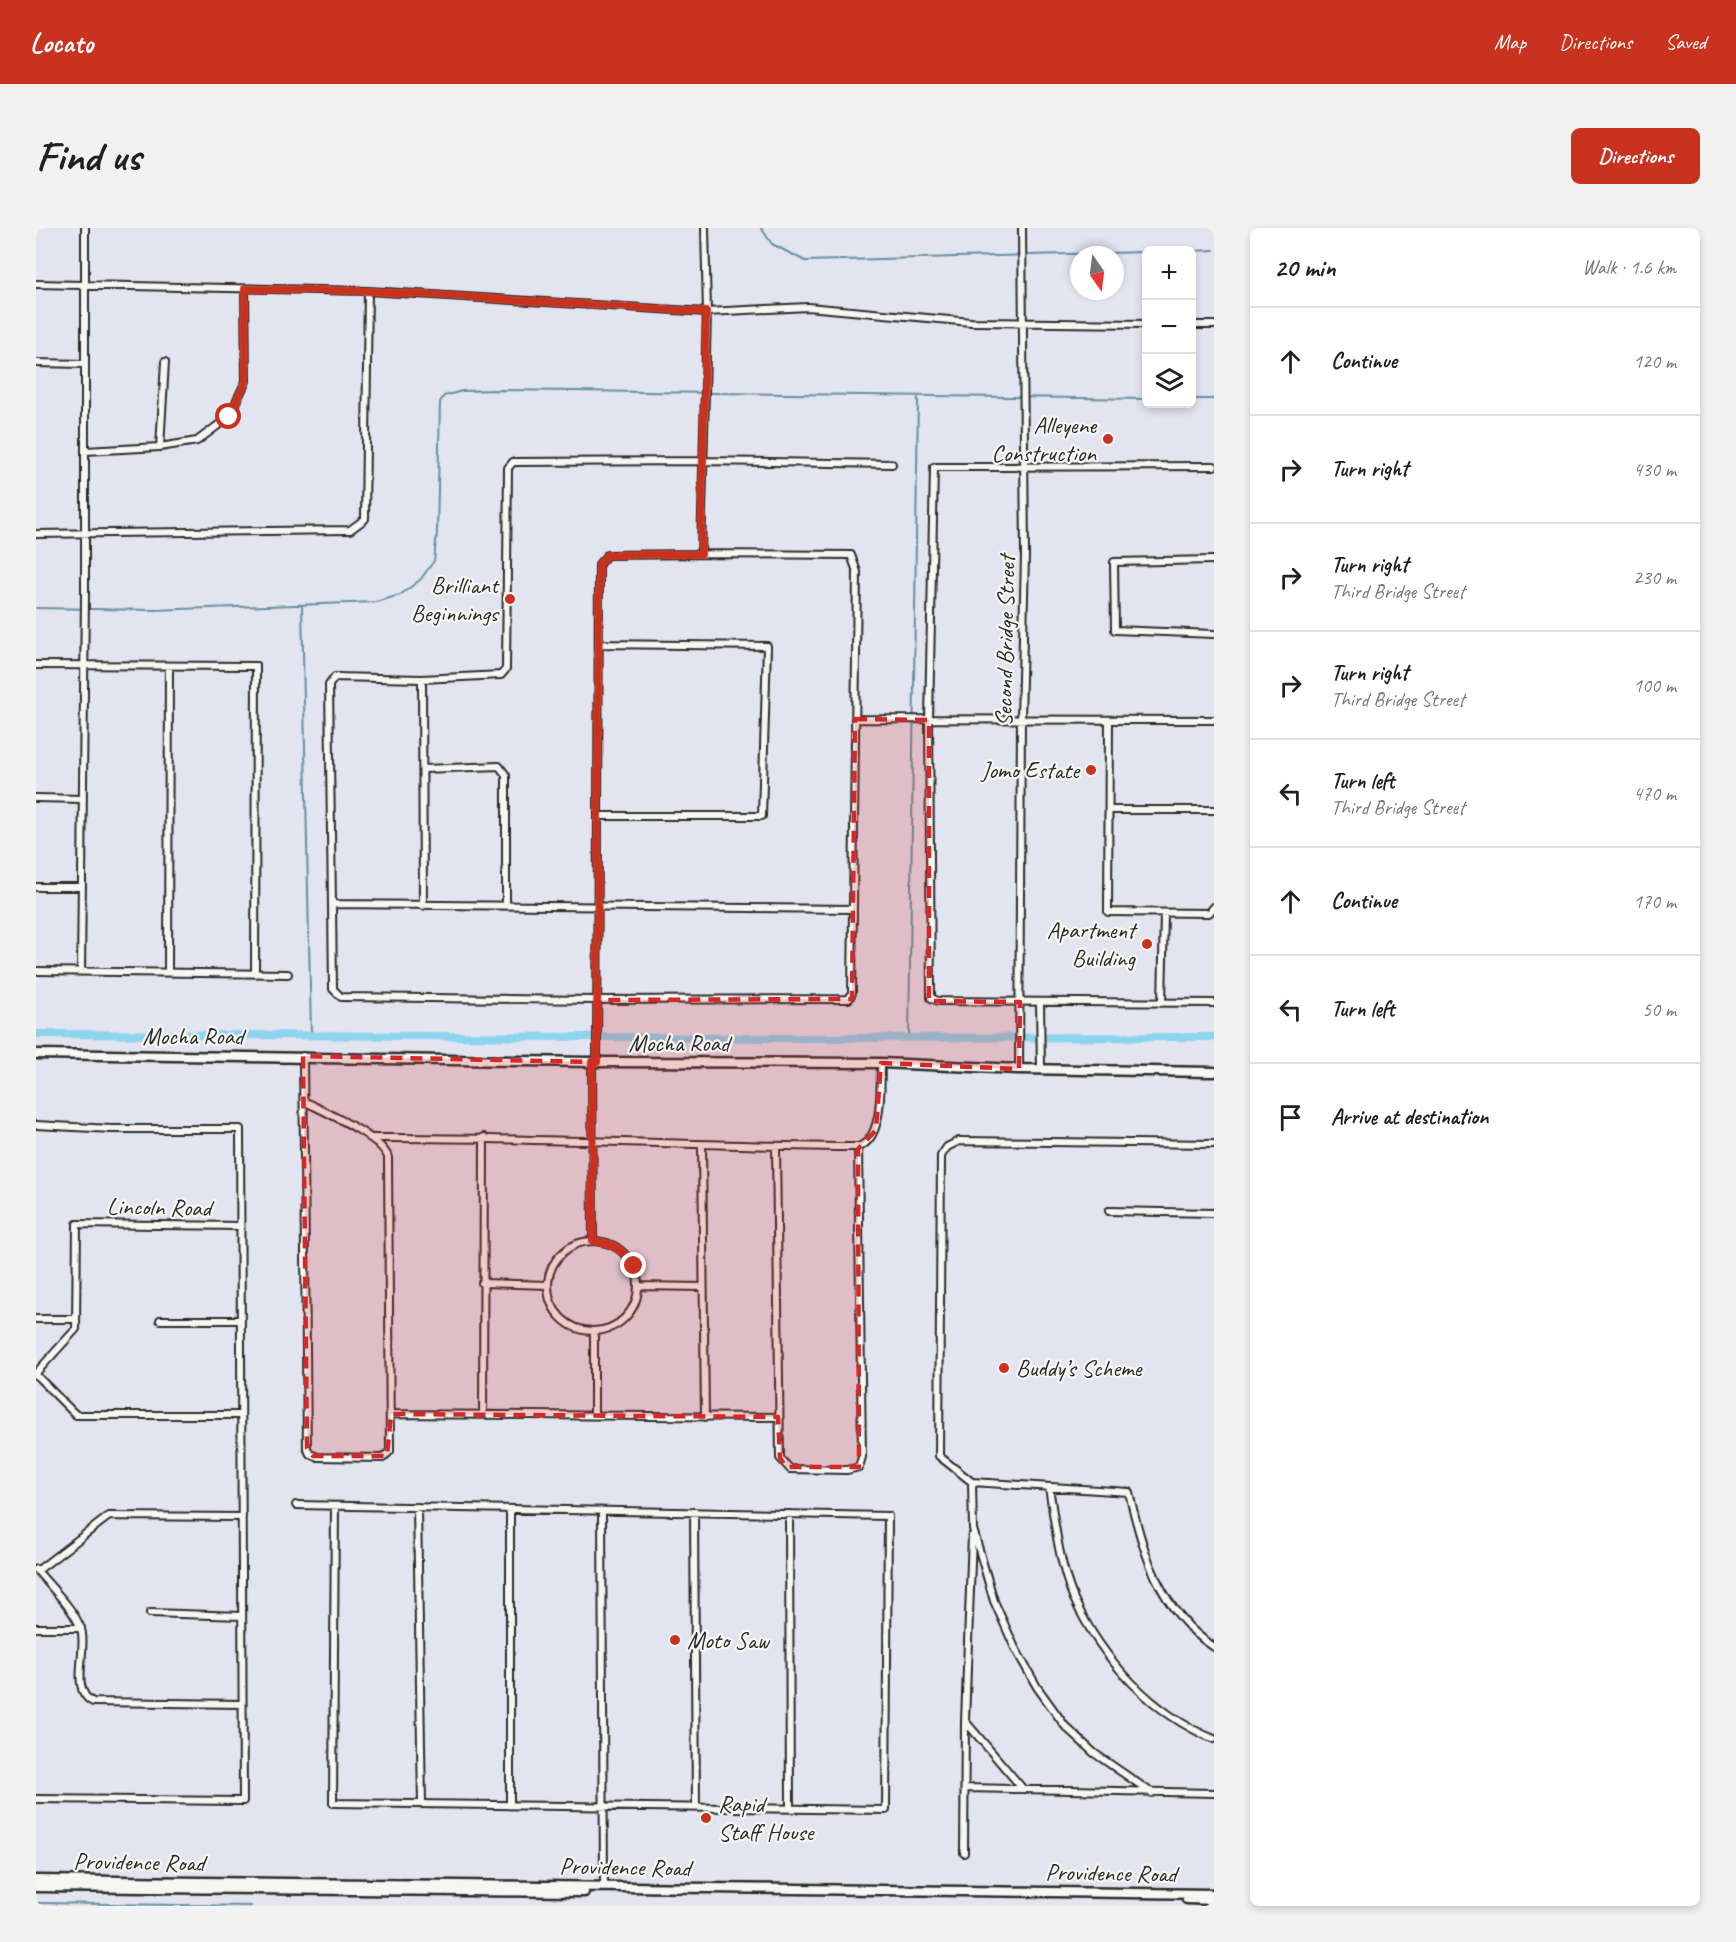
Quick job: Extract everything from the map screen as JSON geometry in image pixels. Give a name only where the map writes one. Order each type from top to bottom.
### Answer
[{"type":"street","points":[[81,970],[85,228]]},
{"type":"street","points":[[701,554],[706,312],[705,228]]},
{"type":"street","name":"Second Bridge Street","points":[[1019,1069],[1021,719],[1025,556],[1022,228]]},
{"type":"street","points":[[36,284],[368,291],[706,312],[808,307],[971,322],[1142,324]]},
{"type":"street","points":[[85,451],[160,447],[197,441],[229,417],[246,381],[245,289]]},
{"type":"street","points":[[36,534],[350,530],[365,519],[368,291]]},
{"type":"street","points":[[1196,325],[1214,325]]},
{"type":"street","points":[[160,447],[165,362]]},
{"type":"street","points":[[36,363],[85,364]]},
{"type":"street","points":[[593,1241],[594,1062],[597,1047],[596,1026],[597,1000],[599,564],[607,555],[851,555],[857,572],[852,993],[849,999],[597,1000],[341,997],[333,989],[329,684],[335,677],[422,679],[501,675],[506,669],[508,468],[513,462],[702,461],[892,464]]},
{"type":"street","points":[[1214,466],[934,467],[929,720],[931,998],[938,1002],[1214,1003]]},
{"type":"street","points":[[1214,560],[1114,562],[1115,630],[1214,634]]},
{"type":"street","points":[[598,816],[762,816],[767,645],[599,644]]},
{"type":"street","points":[[36,665],[256,666],[255,974]]},
{"type":"street","points":[[168,972],[169,666]]},
{"type":"street","points":[[422,679],[423,906]]},
{"type":"street","points":[[855,719],[1214,720]]},
{"type":"street","points":[[1109,720],[1108,912],[1209,913],[1214,907]]},
{"type":"street","points":[[424,769],[499,766],[506,775],[506,905]]},
{"type":"street","points":[[36,798],[83,799]]},
{"type":"street","points":[[1109,810],[1214,810]]},
{"type":"street","points":[[36,887],[82,887]]},
{"type":"street","points":[[332,904],[853,909]]},
{"type":"street","points":[[1162,1003],[1164,913]]},
{"type":"street","points":[[36,970],[288,974]]},
{"type":"street","points":[[1040,1002],[1041,1069]]},
{"type":"street","name":"Mocha Road","points":[[36,1054],[303,1056],[594,1062],[881,1063],[1019,1069],[1214,1072]]},
{"type":"street","points":[[303,1056],[308,1451],[318,1457],[383,1458],[390,1451],[391,1414],[389,1165],[382,1147],[304,1101]]},
{"type":"street","points":[[370,1138],[484,1137],[593,1143],[858,1148],[868,1143],[876,1130],[881,1063]]},
{"type":"street","points":[[36,1125],[112,1129],[240,1129],[243,1802],[36,1799]]},
{"type":"street","points":[[483,1414],[484,1137]]},
{"type":"street","points":[[1214,1144],[959,1141],[943,1151],[939,1456],[972,1482],[1129,1492],[1141,1545],[1160,1589],[1203,1640],[1214,1647]]},
{"type":"street","points":[[702,1145],[705,1417]]},
{"type":"street","points":[[776,1147],[780,1458],[786,1467],[854,1470],[861,1462],[858,1148]]},
{"type":"street","points":[[1109,1211],[1214,1213]]},
{"type":"street","name":"Lincoln Road","points":[[76,1319],[77,1224],[240,1226]]},
{"type":"street","points":[[593,1241],[614,1246],[626,1254],[634,1266],[639,1286],[634,1306],[625,1318],[614,1326],[594,1331],[579,1329],[561,1317],[550,1299],[548,1285],[550,1271],[562,1254],[579,1243],[593,1241]]},
{"type":"street","points":[[482,1284],[548,1285]]},
{"type":"street","points":[[639,1286],[703,1287]]},
{"type":"street","points":[[36,1318],[76,1319],[76,1329],[36,1374],[76,1415],[241,1415]]},
{"type":"street","points":[[160,1320],[241,1320]]},
{"type":"street","points":[[594,1331],[594,1415]]},
{"type":"street","points":[[391,1414],[778,1417]]},
{"type":"street","points":[[964,1853],[965,1721],[973,1529],[972,1482]]},
{"type":"street","points":[[1049,1487],[1063,1565],[1074,1598],[1097,1641],[1125,1677],[1157,1706],[1196,1731],[1214,1739]]},
{"type":"street","points":[[296,1505],[888,1516],[886,1810],[333,1803],[335,1506]]},
{"type":"street","points":[[417,1507],[422,1804]]},
{"type":"street","points":[[510,1509],[510,1805]]},
{"type":"street","points":[[602,1511],[604,1887]]},
{"type":"street","points":[[694,1512],[696,1807]]},
{"type":"street","points":[[789,1514],[790,1808]]},
{"type":"street","points":[[242,1517],[109,1516],[37,1570],[81,1628],[82,1685],[87,1700],[93,1702],[242,1704]]},
{"type":"street","points":[[973,1529],[994,1601],[1015,1648],[1037,1687],[1065,1726],[1094,1753],[1152,1793]]},
{"type":"street","points":[[150,1613],[242,1616]]},
{"type":"street","points":[[36,1628],[81,1628]]},
{"type":"street","points":[[965,1721],[1023,1789]]},
{"type":"street","points":[[966,1788],[1214,1793]]},
{"type":"street","name":"Providence Road","points":[[36,1880],[1214,1894]]},
{"type":"street","name":"Providence Road","points":[[36,1887],[1214,1900]]},
{"type":"highlighted area","points":[[855,719],[929,720],[929,1001],[1020,1002],[1019,1069],[881,1063],[876,1130],[858,1149],[859,1467],[786,1467],[780,1458],[778,1417],[391,1414],[387,1456],[313,1456],[307,1448],[303,1056],[597,1062],[597,1000],[852,999]]},
{"type":"waterway","points":[[761,228],[772,244],[805,261],[1142,252]]},
{"type":"waterway","points":[[1196,251],[1214,250]]},
{"type":"waterway","points":[[36,608],[153,610],[376,602],[400,595],[420,580],[434,561],[437,532],[440,402],[444,396],[462,391],[1142,399]]},
{"type":"waterway","points":[[909,1037],[918,398]]},
{"type":"waterway","points":[[1196,399],[1214,399]]},
{"type":"waterway","points":[[302,605],[311,1034]]},
{"type":"waterway","points":[[36,1034],[792,1038],[1214,1037]]},
{"type":"waterway","points":[[36,1903],[251,1906]]},
{"type":"place","name":"Alleyene Construction","points":[[1108,439]]},
{"type":"place","name":"Brilliant Beginnings","points":[[510,599]]},
{"type":"place","name":"Jomo Estate","points":[[1091,770]]},
{"type":"place","name":"Apartment Building","points":[[1147,944]]},
{"type":"place","name":"Buddy’s Scheme","points":[[1004,1368]]},
{"type":"place","name":"Moto Saw","points":[[675,1640]]},
{"type":"place","name":"Rapid Staff House","points":[[706,1818]]},
{"type":"route","points":[[229,417],[246,381],[245,289],[368,291],[706,312],[701,554],[607,555],[599,564],[597,1062],[592,1062],[593,1241],[607,1243],[620,1249],[634,1266]]}]
